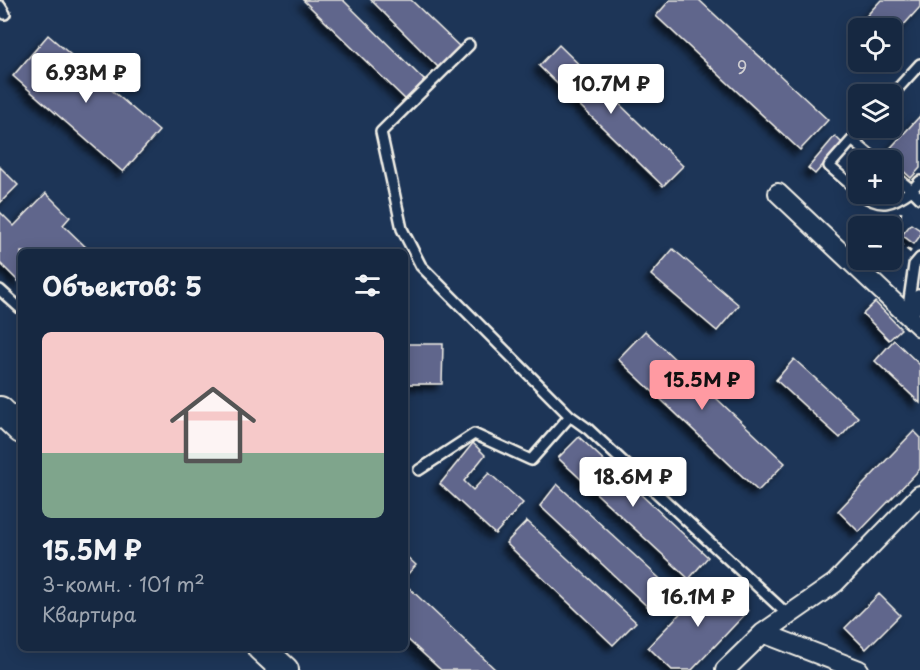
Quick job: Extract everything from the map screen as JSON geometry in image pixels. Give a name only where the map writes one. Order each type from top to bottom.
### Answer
[{"type":"main road","points":[[0,410],[18,427]]},
{"type":"main road","points":[[264,651],[285,670]]},
{"type":"street","points":[[778,193],[920,327]]},
{"type":"street","points":[[906,314],[920,299]]},
{"type":"street","points":[[725,670],[763,633],[836,583],[920,495]]},
{"type":"street","points":[[763,633],[859,670]]},
{"type":"lane","points":[[469,45],[381,132],[402,229],[421,266],[570,416],[588,429],[788,615]]},
{"type":"lane","points":[[902,84],[920,64]]},
{"type":"lane","points":[[848,182],[829,166],[852,140],[864,150]]},
{"type":"lane","points":[[902,196],[920,181]]},
{"type":"lane","points":[[902,187],[907,193],[920,198]]},
{"type":"lane","points":[[906,314],[917,262]]},
{"type":"lane","points":[[0,290],[18,306]]},
{"type":"lane","points":[[419,470],[474,434],[531,460],[570,416]]},
{"type":"path","points":[[907,193],[896,240],[911,252],[917,262]]},
{"type":"building","points":[[303,0],[343,0],[426,82],[407,101]]},
{"type":"building","points":[[371,0],[411,0],[460,47],[439,68]]},
{"type":"building","points":[[670,0],[699,0],[828,120],[800,150],[656,16]]},
{"type":"building","points":[[881,0],[920,0],[920,7],[902,27],[902,18],[865,18]]},
{"type":"building","points":[[48,35],[159,131],[123,172],[13,76]]},
{"type":"building","points":[[559,45],[683,166],[663,186],[539,66]]},
{"type":"building","points":[[920,116],[920,168],[911,178],[902,170],[902,150],[889,150]]},
{"type":"building","points":[[835,136],[842,143],[815,174],[808,168]]},
{"type":"building","points":[[0,167],[18,185],[0,203]]},
{"type":"building","points":[[46,193],[70,217],[63,225],[88,249],[18,249],[18,281],[0,263],[0,212],[14,226]]},
{"type":"building","points":[[911,224],[920,230],[920,236],[914,244],[902,235]]},
{"type":"building","points":[[673,249],[739,305],[717,331],[651,275]]},
{"type":"building","points":[[875,302],[901,329],[889,340],[863,314]]},
{"type":"building","points":[[645,331],[785,463],[758,491],[618,359]]},
{"type":"building","points":[[894,340],[920,365],[920,403],[875,361]]},
{"type":"building","points":[[408,344],[443,344],[442,384],[408,384]]},
{"type":"building","points":[[794,359],[858,417],[840,438],[776,380]]},
{"type":"building","points":[[914,431],[920,437],[920,469],[859,532],[838,511]]},
{"type":"building","points":[[579,437],[708,557],[689,579],[558,458]]},
{"type":"building","points":[[473,443],[485,455],[464,481],[473,490],[489,473],[523,503],[495,534],[440,484]]},
{"type":"building","points":[[557,484],[669,587],[651,610],[540,506]]},
{"type":"building","points":[[527,521],[636,622],[613,645],[506,543]]},
{"type":"building","points":[[408,558],[416,565],[408,574]]},
{"type":"building","points":[[714,578],[748,611],[692,670],[672,670],[648,647]]},
{"type":"building","points":[[408,587],[496,670],[441,670],[408,640]]},
{"type":"building","points":[[879,594],[900,615],[866,649],[845,628]]}]
